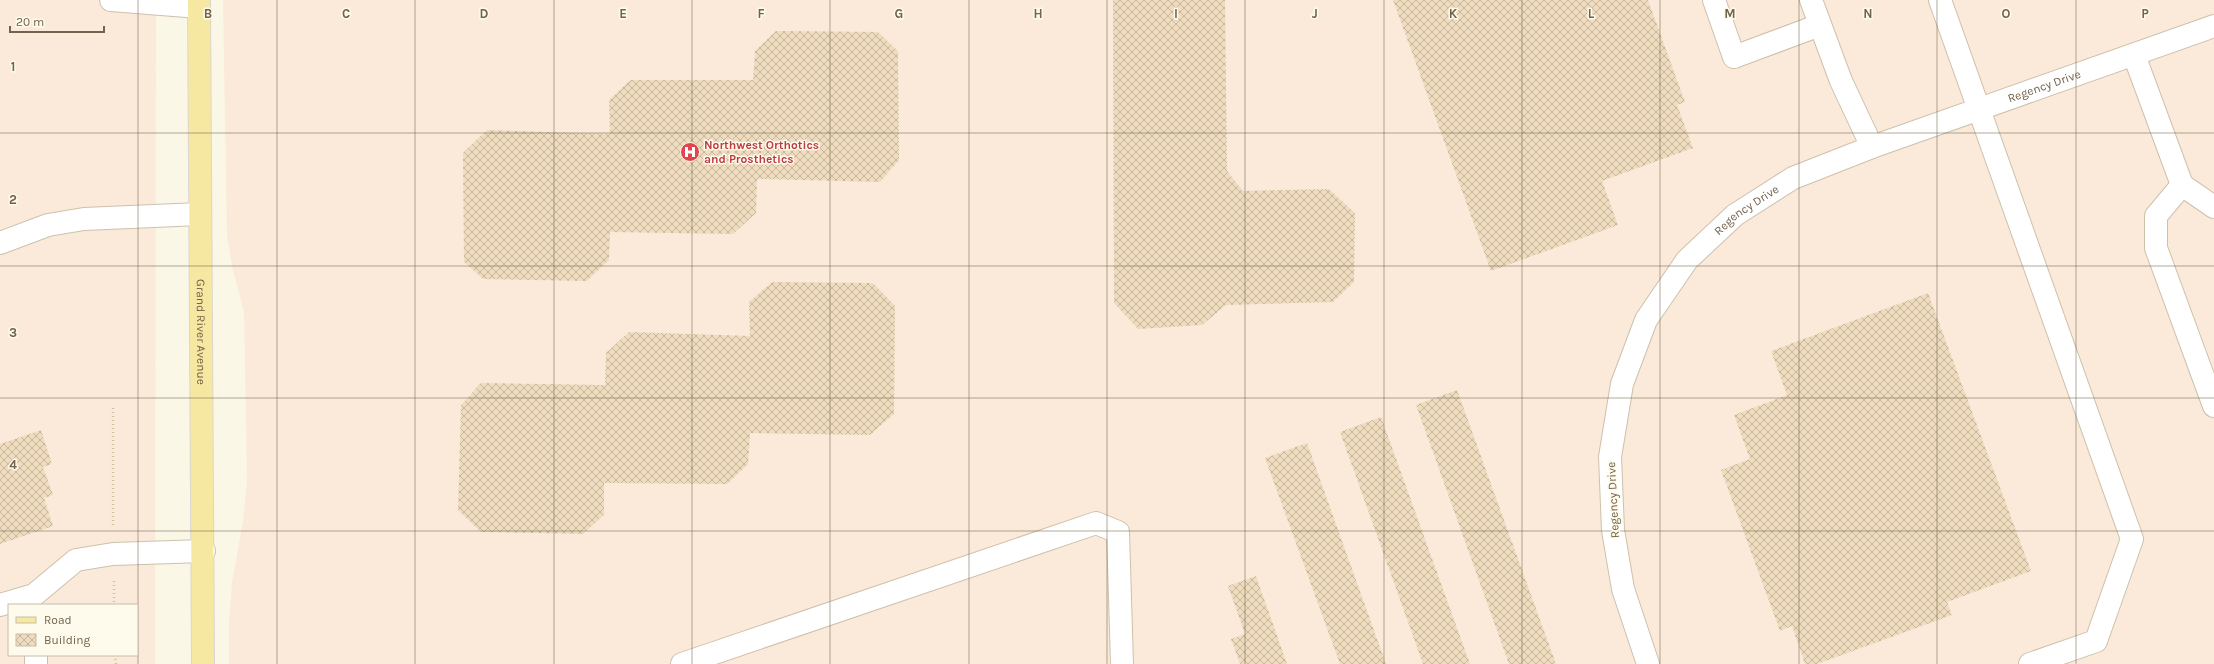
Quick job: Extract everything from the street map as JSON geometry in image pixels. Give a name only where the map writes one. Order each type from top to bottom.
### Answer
[{"type":"main road","name":"Grand River Avenue","points":[[199,3],[204,551],[203,664]]},
{"type":"street","points":[[111,0],[199,3]]},
{"type":"street","points":[[1714,0],[1734,56],[1820,24]]},
{"type":"street","points":[[1811,0],[1841,82],[1872,147]]},
{"type":"street","points":[[1940,0],[2132,539],[2096,641],[2030,664]]},
{"type":"street","name":"Regency Drive","points":[[1648,664],[1623,589],[1613,530],[1610,457],[1622,384],[1646,320],[1687,260],[1735,215],[1794,178],[1872,147],[2214,26]]},
{"type":"street","points":[[2134,55],[2182,185],[2214,207]]},
{"type":"street","points":[[2182,185],[2156,216],[2156,248],[2214,406]]},
{"type":"street","points":[[0,243],[48,225],[84,218],[200,214]]},
{"type":"street","points":[[682,664],[1096,523],[1118,532],[1122,664]]},
{"type":"street","points":[[0,605],[34,600],[76,560],[113,554],[204,551]]},
{"type":"path","points":[[113,408],[114,604]]},
{"type":"shaded area","points":[[0,0],[156,0],[155,664],[0,664]]},
{"type":"shaded area","points":[[223,0],[2214,0],[2214,664],[229,664],[229,621],[232,583],[243,521],[247,481],[244,312],[232,266],[227,236]]},
{"type":"building","points":[[1113,0],[1225,0],[1227,171],[1243,191],[1329,189],[1355,213],[1354,282],[1333,302],[1226,305],[1202,325],[1138,329],[1114,303]]},
{"type":"building","points":[[1393,0],[1648,0],[1685,102],[1677,105],[1693,148],[1602,181],[1618,225],[1491,271]]},
{"type":"building","points":[[776,31],[878,32],[898,51],[899,160],[880,182],[757,179],[756,213],[733,234],[610,232],[609,260],[587,281],[483,279],[464,262],[463,153],[487,130],[610,134],[609,100],[630,80],[753,80],[755,51]]},
{"type":"building","points":[[772,282],[873,283],[895,306],[894,414],[870,435],[750,433],[748,464],[727,484],[604,483],[604,515],[583,534],[481,532],[458,510],[461,405],[481,383],[605,385],[606,353],[629,332],[750,336],[749,302]]},
{"type":"building","points":[[1928,293],[2031,571],[1947,602],[1952,615],[1817,664],[1805,664],[1792,626],[1780,631],[1721,470],[1750,459],[1734,415],[1787,395],[1771,351]]},
{"type":"building","points":[[1457,390],[1556,664],[1509,664],[1416,405]]},
{"type":"building","points":[[1381,417],[1470,664],[1423,664],[1340,432]]},
{"type":"building","points":[[41,430],[52,464],[43,467],[53,495],[44,498],[53,526],[0,544],[0,444]]},
{"type":"building","points":[[1307,443],[1386,664],[1340,664],[1265,458]]},
{"type":"building","points":[[1256,576],[1287,664],[1240,664],[1231,639],[1245,634],[1228,586]]},
{"type":"place","name":"Northwest Orthotics and Prosthetics","points":[[690,152]]}]
